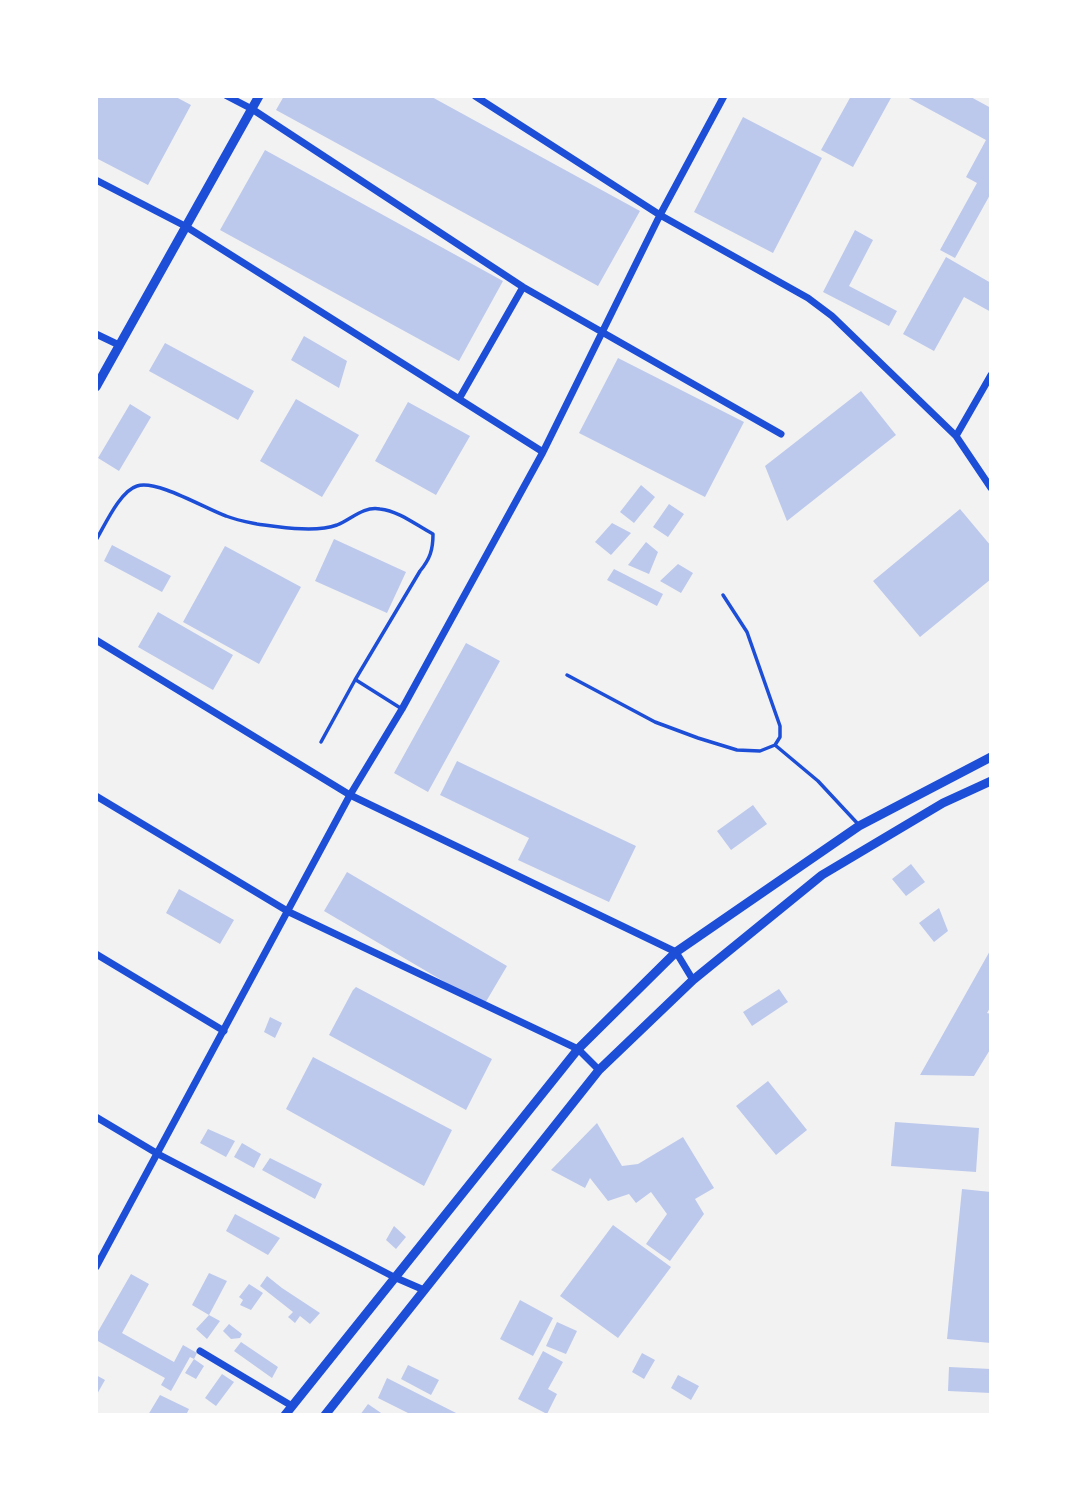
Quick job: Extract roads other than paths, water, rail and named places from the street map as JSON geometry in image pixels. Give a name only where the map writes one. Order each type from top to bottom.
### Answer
[{"type":"street","points":[[228,96],[252,109],[523,287],[781,434]]},
{"type":"street","points":[[96,387],[259,96]]},
{"type":"street","points":[[475,96],[660,215],[816,304],[832,316],[956,436],[991,488]]},
{"type":"street","points":[[96,1267],[351,795],[402,709],[542,452],[660,215],[724,96]]},
{"type":"street","points":[[96,180],[185,226],[542,452]]},
{"type":"street","points":[[459,399],[523,287]]},
{"type":"street","points":[[96,334],[120,345]]},
{"type":"street","points":[[956,436],[991,375]]},
{"type":"street","points":[[96,640],[351,795],[676,952],[693,979]]},
{"type":"street","points":[[285,1415],[578,1049],[676,952],[859,826],[991,757]]},
{"type":"street","points":[[325,1415],[599,1070],[693,979],[822,875],[943,803],[991,781]]},
{"type":"street","points":[[935,786],[943,803]]},
{"type":"street","points":[[96,796],[289,912],[578,1049],[599,1070]]},
{"type":"street","points":[[96,954],[223,1031]]},
{"type":"street","points":[[96,1117],[158,1154],[424,1290]]},
{"type":"street","points":[[200,1351],[292,1406]]},
{"type":"lane","points":[[96,540],[121,498],[135,486],[144,485],[172,492],[227,516],[256,523],[317,529],[337,525],[369,508],[396,513],[433,534],[433,549],[428,561],[355,680],[321,742]]},
{"type":"lane","points":[[567,675],[655,722],[698,738],[737,750],[760,751],[775,745],[780,726],[747,632],[723,595]]},
{"type":"lane","points":[[355,680],[402,709]]},
{"type":"lane","points":[[775,745],[818,781],[859,826]]}]
